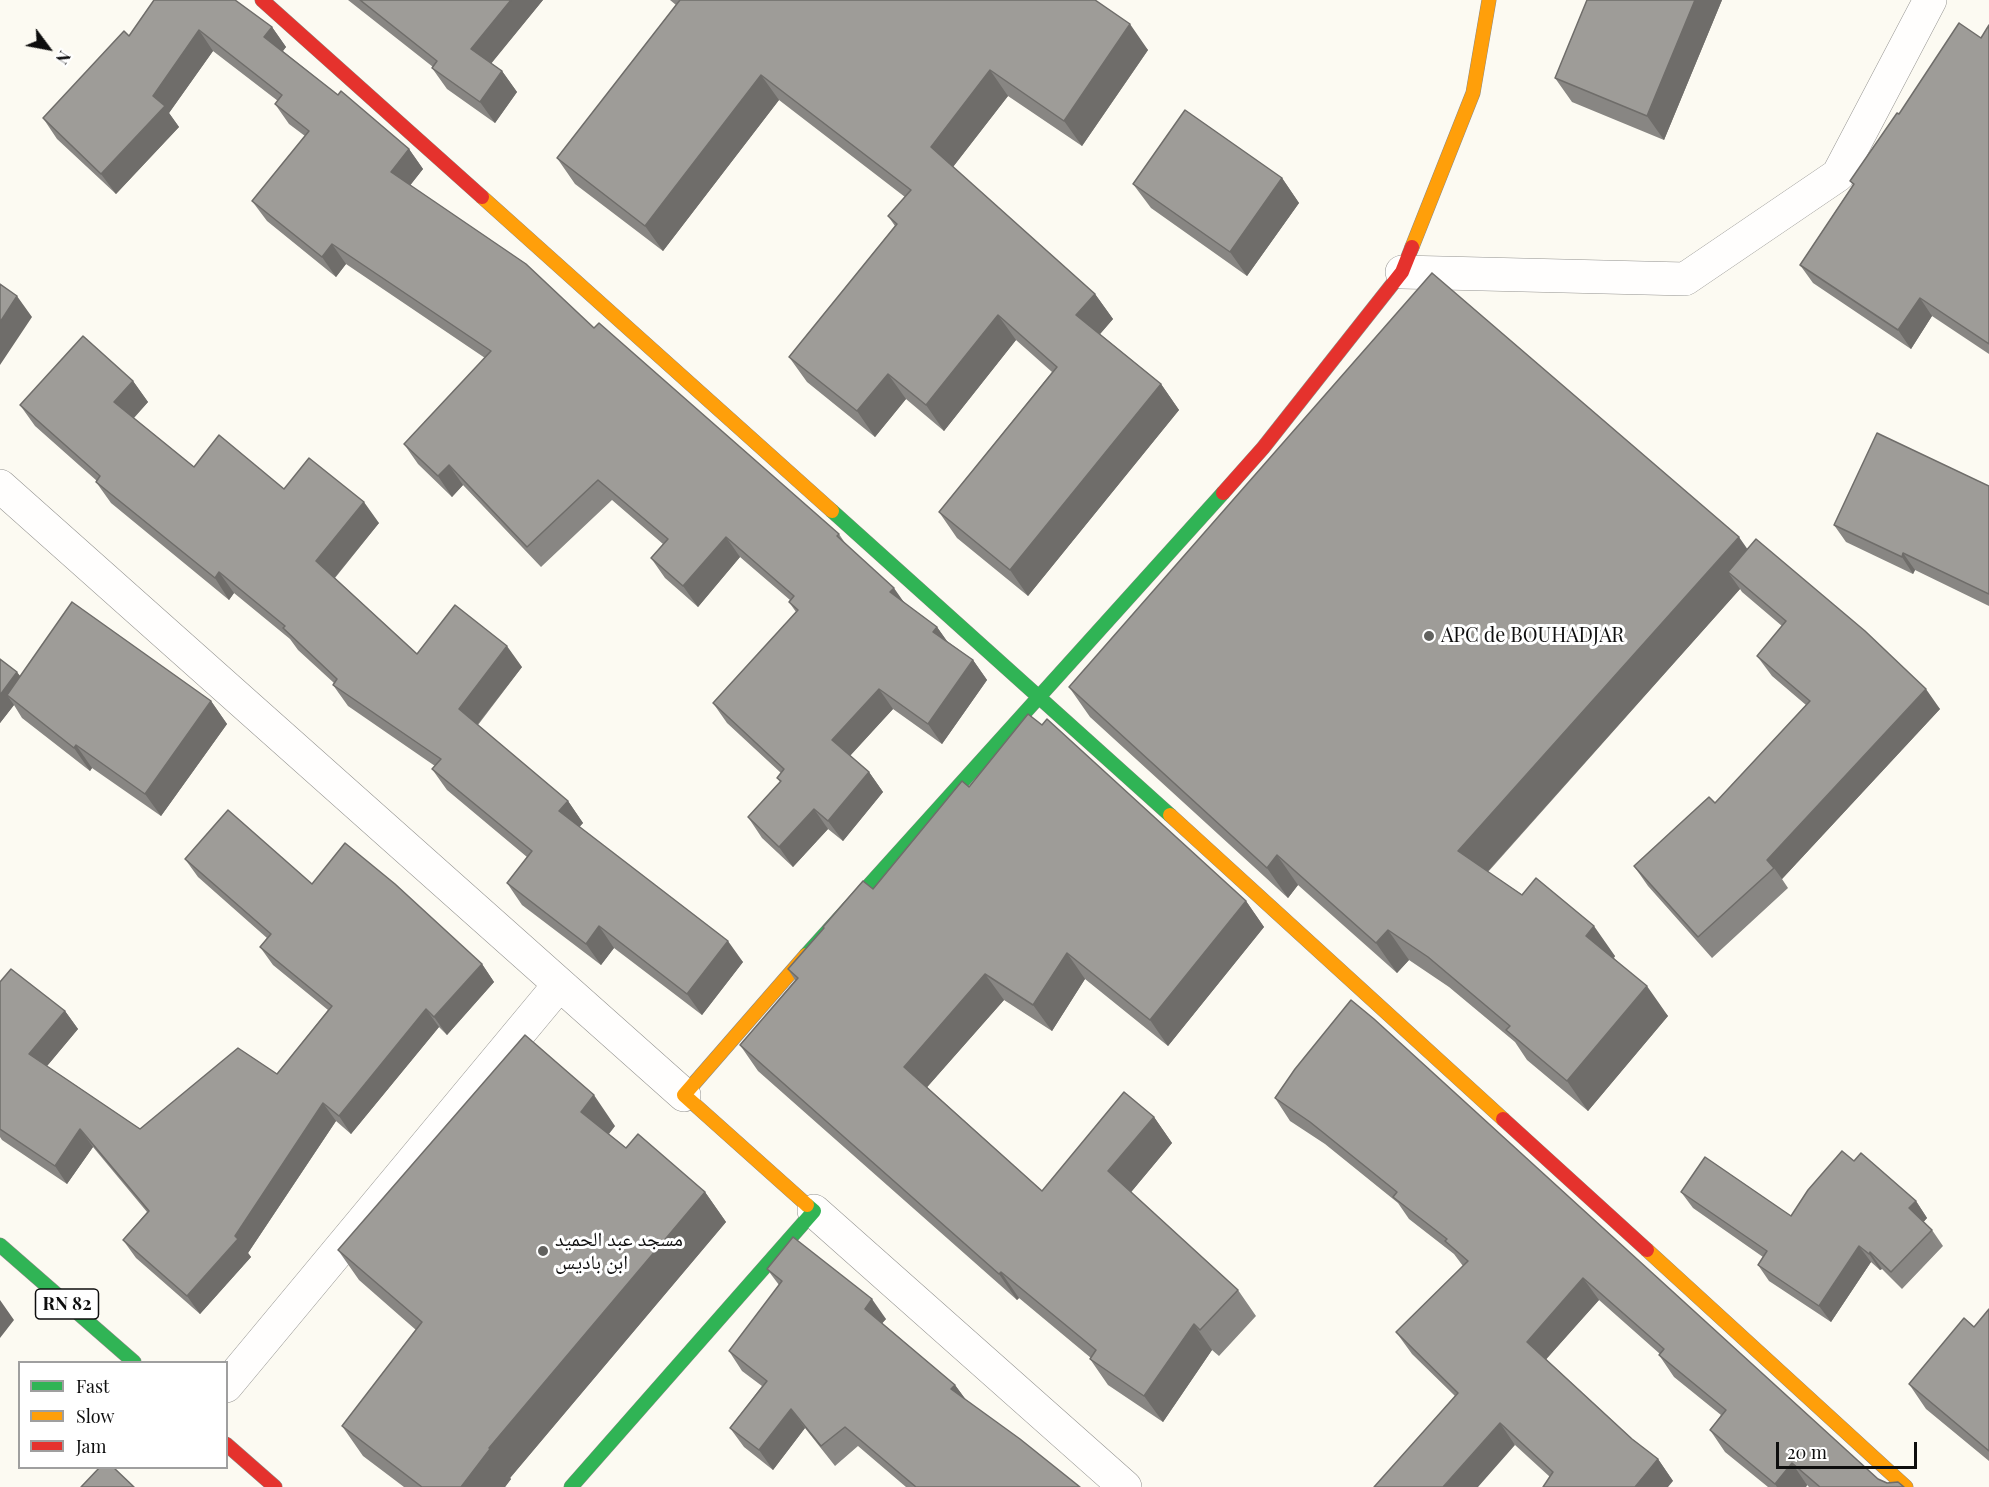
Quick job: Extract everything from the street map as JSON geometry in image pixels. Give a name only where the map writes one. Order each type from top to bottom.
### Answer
[{"type":"street","points":[[262,0],[1039,696],[1906,1487]]},
{"type":"street","points":[[684,1095],[768,998],[1263,448],[1402,272],[1473,93],[1489,0]]},
{"type":"street","points":[[1402,272],[1685,279],[1838,175],[1930,0]]},
{"type":"street","points":[[0,486],[1125,1487]]},
{"type":"street","points":[[228,1384],[559,985]]},
{"type":"street","points":[[571,1487],[814,1210]]},
{"type":"street","name":"RN 82","points":[[0,1245],[133,1361]]},
{"type":"street","points":[[228,1446],[275,1487]]},
{"type":"building","points":[[154,0],[235,0],[272,27],[264,37],[338,95],[341,91],[409,149],[391,172],[526,264],[594,328],[599,323],[839,534],[837,536],[894,588],[890,592],[937,627],[933,632],[973,660],[928,724],[879,689],[832,740],[869,772],[828,821],[814,809],[779,847],[748,817],[781,781],[777,778],[784,769],[713,703],[798,610],[789,602],[794,596],[726,537],[683,586],[651,558],[668,539],[598,480],[527,547],[449,465],[438,476],[404,444],[491,351],[332,244],[322,257],[252,201],[309,131],[275,104],[282,95],[199,30],[153,96],[165,106],[101,174],[43,118],[124,31],[129,36]]},
{"type":"building","points":[[360,0],[511,0],[471,49],[502,71],[480,102],[432,68],[437,61]]},
{"type":"building","points":[[680,0],[1095,0],[1130,24],[1064,121],[990,70],[931,147],[1095,294],[1076,315],[1161,384],[1010,570],[939,512],[1057,367],[998,315],[926,405],[888,374],[857,411],[789,357],[897,224],[888,216],[911,190],[761,75],[645,226],[557,158]]},
{"type":"building","points":[[1587,0],[1695,0],[1647,116],[1555,78]]},
{"type":"building","points":[[1959,23],[1981,38],[1989,25],[1989,344],[1920,298],[1898,330],[1800,265],[1854,184],[1850,181],[1897,113],[1899,114]]},
{"type":"building","points":[[1185,110],[1282,178],[1230,252],[1133,184]]},
{"type":"building","name":"APC de BOUHADJAR","points":[[1432,273],[1739,537],[1458,851],[1522,895],[1536,878],[1594,926],[1586,936],[1647,986],[1567,1081],[1506,1030],[1510,1026],[1428,957],[1388,930],[1376,943],[1277,855],[1267,868],[1069,687]]},
{"type":"building","points":[[0,284],[17,296],[0,322]]},
{"type":"building","points":[[83,336],[133,381],[114,402],[194,467],[219,435],[284,489],[309,458],[364,502],[316,561],[417,654],[455,605],[507,646],[459,709],[568,801],[559,811],[728,941],[687,994],[599,926],[586,944],[507,883],[532,851],[432,769],[441,759],[333,685],[337,679],[283,628],[285,626],[219,572],[215,578],[96,482],[100,476],[20,405]]},
{"type":"building","points":[[1877,433],[1989,486],[1989,594],[1903,553],[1902,557],[1834,525]]},
{"type":"building","points":[[1756,539],[1865,631],[1926,689],[1767,860],[1774,868],[1698,937],[1634,866],[1709,797],[1715,803],[1810,701],[1757,656],[1786,621],[1728,572]]},
{"type":"building","points":[[72,602],[211,701],[145,794],[76,745],[74,748],[7,695]]},
{"type":"building","points":[[0,659],[17,672],[0,695]]},
{"type":"building","points":[[1028,714],[1042,725],[1047,719],[1246,901],[1150,1020],[1067,953],[1033,1005],[985,974],[904,1067],[1042,1191],[1124,1092],[1154,1117],[1108,1171],[1238,1290],[1200,1330],[1194,1324],[1144,1396],[1090,1359],[1096,1350],[1001,1272],[999,1274],[740,1045],[798,978],[788,969],[863,881],[873,889],[962,781],[969,787]]},
{"type":"building","points":[[228,810],[312,884],[345,843],[395,884],[482,964],[434,1017],[426,1009],[339,1116],[323,1103],[235,1236],[238,1239],[187,1296],[123,1240],[149,1211],[80,1129],[55,1166],[0,1129],[0,982],[11,969],[65,1011],[29,1054],[140,1129],[238,1048],[277,1074],[332,1006],[260,947],[271,934],[185,859]]},
{"type":"building","points":[[1351,1000],[1878,1479],[1887,1483],[1898,1482],[1904,1487],[1820,1487],[1792,1463],[1775,1484],[1710,1430],[1726,1410],[1659,1355],[1664,1349],[1583,1278],[1527,1342],[1632,1439],[1658,1459],[1635,1487],[1543,1487],[1553,1472],[1500,1423],[1443,1487],[1374,1487],[1458,1393],[1396,1332],[1468,1261],[1445,1241],[1447,1239],[1393,1197],[1397,1192],[1310,1122],[1275,1098],[1295,1069]]},
{"type":"building","name":"مسجد عبد الحميد ابن باديس","points":[[525,1035],[594,1095],[581,1112],[626,1148],[638,1134],[705,1192],[489,1448],[461,1487],[422,1487],[342,1426],[422,1322],[338,1250]]},
{"type":"building","points":[[1842,1151],[1854,1161],[1861,1153],[1916,1201],[1909,1208],[1932,1230],[1891,1272],[1870,1252],[1869,1254],[1859,1246],[1819,1306],[1758,1265],[1767,1251],[1681,1192],[1705,1157],[1791,1216],[1808,1190]]},
{"type":"building","points":[[793,1237],[872,1299],[865,1309],[955,1385],[951,1389],[1020,1439],[1080,1487],[916,1487],[845,1427],[821,1446],[791,1409],[759,1450],[730,1428],[767,1381],[729,1351],[782,1281],[767,1269]]},
{"type":"building","points":[[1989,1309],[1989,1451],[1909,1384],[1964,1318],[1974,1327]]},
{"type":"building","points":[[98,1469],[115,1469],[134,1487],[81,1487]]},
{"type":"traffic: fast","points":[[806,955],[1223,493]]},
{"type":"traffic: fast","points":[[832,511],[1170,815]]},
{"type":"traffic: fast","points":[[571,1487],[814,1211],[807,1205]]},
{"type":"traffic: fast","points":[[0,1245],[133,1361]]},
{"type":"traffic: slow","points":[[1412,247],[1473,93],[1489,0]]},
{"type":"traffic: slow","points":[[482,197],[832,511]]},
{"type":"traffic: slow","points":[[1170,815],[1503,1119]]},
{"type":"traffic: slow","points":[[806,955],[684,1095],[807,1205]]},
{"type":"traffic: slow","points":[[1647,1250],[1906,1487]]},
{"type":"traffic: jam","points":[[262,0],[482,197]]},
{"type":"traffic: jam","points":[[1223,493],[1263,448],[1402,272],[1412,247]]},
{"type":"traffic: jam","points":[[1503,1119],[1647,1250]]},
{"type":"traffic: jam","points":[[228,1446],[275,1487]]},
{"type":"place","name":"APC de BOUHADJAR","points":[[1429,636]]},
{"type":"place","name":"مسجد عبد الحميد ابن باديس","points":[[543,1251]]}]
